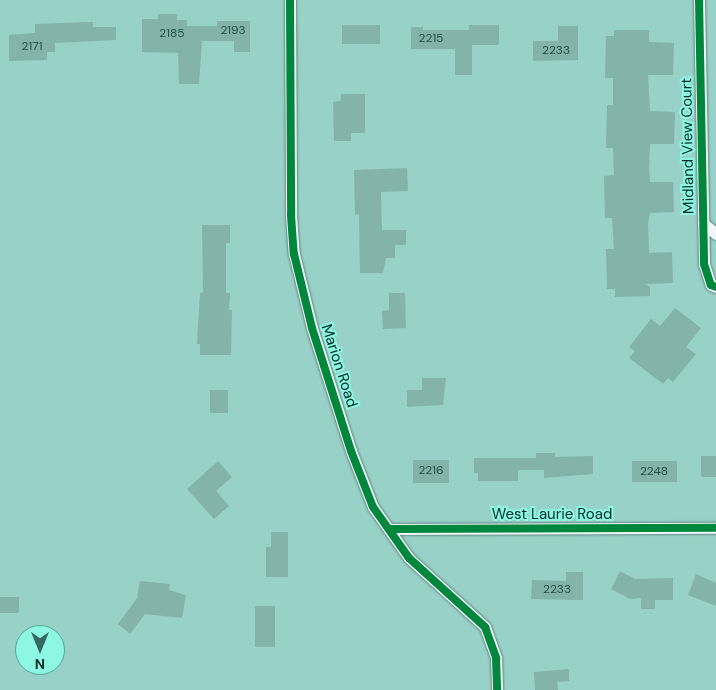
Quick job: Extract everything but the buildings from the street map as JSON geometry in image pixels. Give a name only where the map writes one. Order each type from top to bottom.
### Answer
[{"type":"street","name":"Marion Road","points":[[290,0],[290,196],[296,263],[312,328],[351,451],[374,507],[409,558],[485,626],[496,658],[497,690]]},
{"type":"street","name":"Midland View Court","points":[[700,0],[704,264],[711,285],[716,287]]},
{"type":"street","name":"Midland View Court","points":[[703,223],[716,234]]},
{"type":"street","name":"West Laurie Road","points":[[389,529],[716,528]]},
{"type":"cycle path","points":[[290,0],[291,215],[294,254],[312,328],[351,451],[373,507],[409,558],[485,627],[496,658],[497,690]]},
{"type":"cycle path","points":[[699,0],[704,264],[711,285],[716,287]]},
{"type":"cycle path","points":[[389,529],[716,528]]}]
